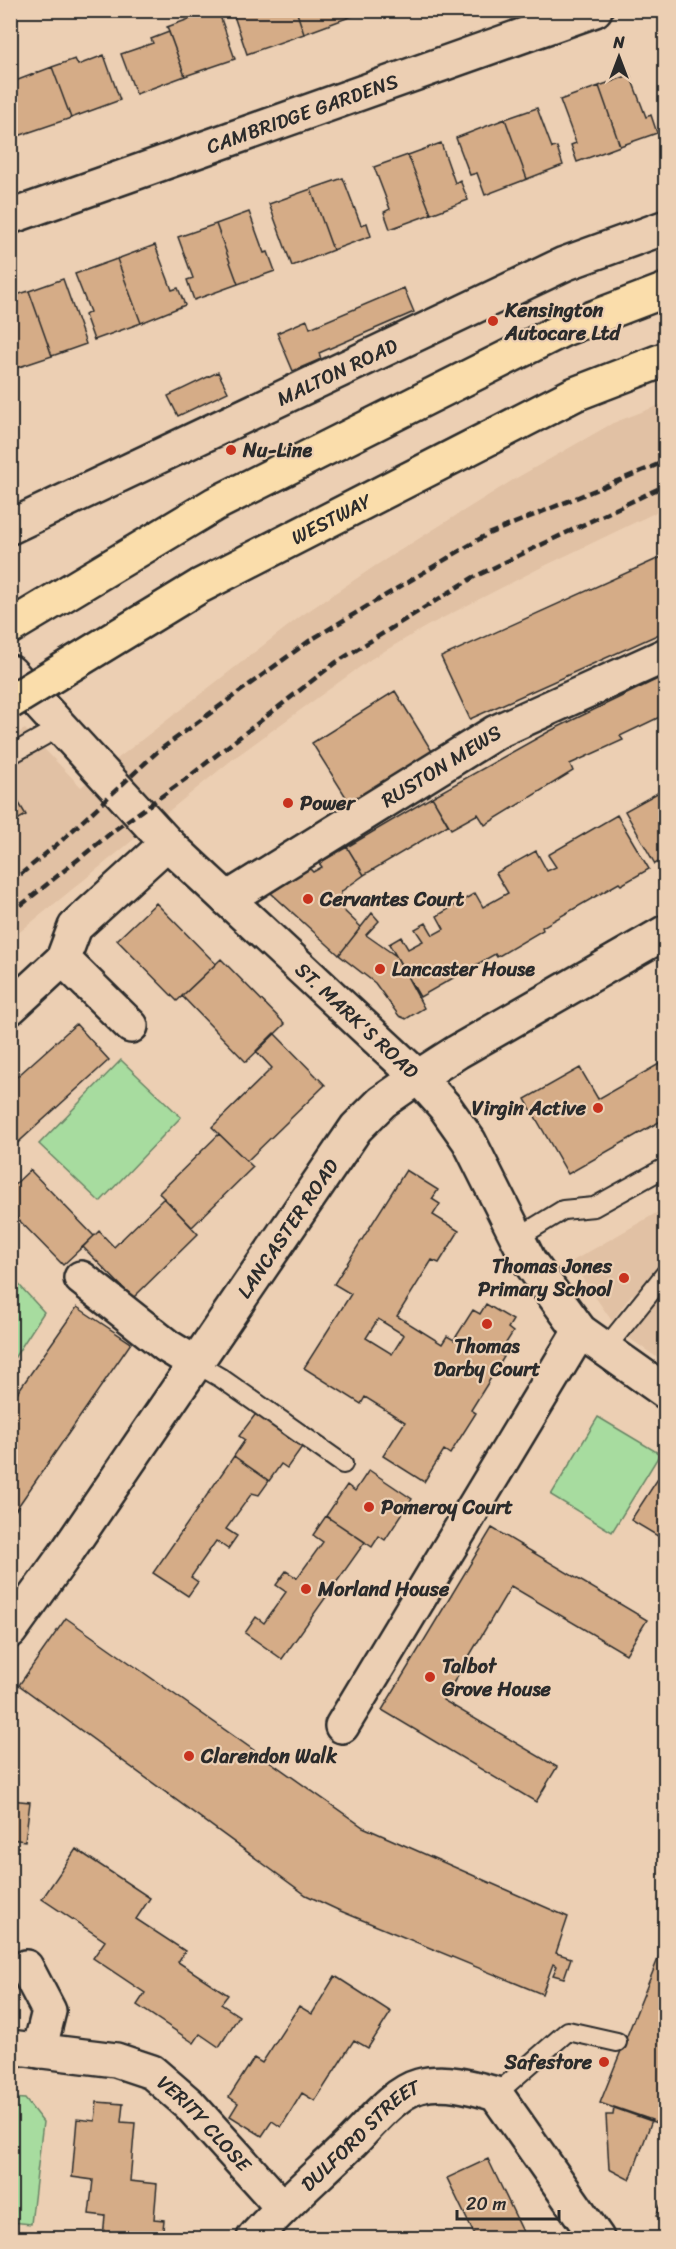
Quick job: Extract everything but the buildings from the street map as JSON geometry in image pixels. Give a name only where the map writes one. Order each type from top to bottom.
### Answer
[{"type":"highway","points":[[10,627],[215,504],[564,329],[666,290]]},
{"type":"highway","name":"WESTWAY","points":[[10,702],[200,586],[575,394],[666,359]]},
{"type":"street","name":"CAMBRIDGE GARDENS","points":[[10,217],[595,10]]},
{"type":"street","name":"MALTON ROAD","points":[[10,527],[564,264],[666,227]]},
{"type":"street","name":"RUSTON MEWS","points":[[227,899],[496,732],[666,655]]},
{"type":"street","name":"ST. MARK'S ROAD","points":[[10,672],[167,843],[418,1077],[445,1107],[469,1141],[529,1261],[592,1341],[666,1392]]},
{"type":"street","points":[[10,1008],[63,959],[75,927],[167,843]]},
{"type":"street","name":"LANCASTER ROAD","points":[[10,1631],[69,1549],[356,1128],[382,1102],[457,1052],[666,932]]},
{"type":"street","points":[[63,959],[131,1026]]},
{"type":"street","points":[[81,1278],[167,1346],[195,1363]]},
{"type":"street","points":[[342,1726],[592,1341]]},
{"type":"street","name":"VERITY CLOSE","points":[[26,1967],[50,2011],[25,2049],[116,2060],[152,2072],[189,2104],[282,2206]]},
{"type":"street","name":"DULFORD STREET","points":[[254,2238],[282,2206],[393,2102],[418,2086],[450,2083],[496,2094]]},
{"type":"street","points":[[496,2094],[597,2238]]},
{"type":"lane","points":[[10,755],[60,727]]},
{"type":"lane","points":[[518,1238],[563,1210],[594,1207],[666,1167]]},
{"type":"lane","points":[[592,1341],[666,1273]]},
{"type":"lane","points":[[195,1363],[221,1378],[343,1464]]},
{"type":"lane","points":[[496,2094],[568,2031],[616,2042]]},
{"type":"shaded area","points":[[665,403],[665,508],[427,626],[371,659],[233,759],[11,939],[11,737],[25,729],[81,787],[301,616],[375,566],[513,480],[613,423]]},
{"type":"shaded area","name":"Thomas Jones Primary School","points":[[665,1208],[665,1363],[626,1336],[641,1302],[632,1294],[612,1321],[571,1262]]},
{"type":"green space","points":[[121,1060],[181,1117],[100,1202],[39,1144]]},
{"type":"green space","points":[[11,1276],[44,1312],[11,1363]]},
{"type":"green space","points":[[598,1417],[660,1454],[612,1532],[551,1495]]},
{"type":"green space","points":[[10,2098],[25,2099],[43,2122],[31,2224],[11,2222]]},
{"type":"railway","points":[[10,883],[60,842],[157,752],[309,641],[488,534],[666,461]]},
{"type":"railway","points":[[10,914],[116,829],[187,778],[335,663],[474,577],[666,485]]},
{"type":"place","name":"Kensington Autocare Ltd","points":[[493,321]]},
{"type":"place","name":"Nu-Line","points":[[231,450]]},
{"type":"place","name":"Power","points":[[288,803]]},
{"type":"place","name":"Cervantes Court","points":[[308,899]]},
{"type":"place","name":"Lancaster House","points":[[380,969]]},
{"type":"place","name":"Virgin Active","points":[[598,1108]]},
{"type":"place","name":"Thomas Jones Primary School","points":[[624,1278]]},
{"type":"place","name":"Thomas Darby Court","points":[[487,1324]]},
{"type":"place","name":"Pomeroy Court","points":[[369,1507]]},
{"type":"place","name":"Morland House","points":[[306,1589]]},
{"type":"place","name":"Talbot Grove House","points":[[430,1677]]},
{"type":"place","name":"Clarendon Walk","points":[[189,1756]]},
{"type":"place","name":"Safestore","points":[[604,2062]]}]
